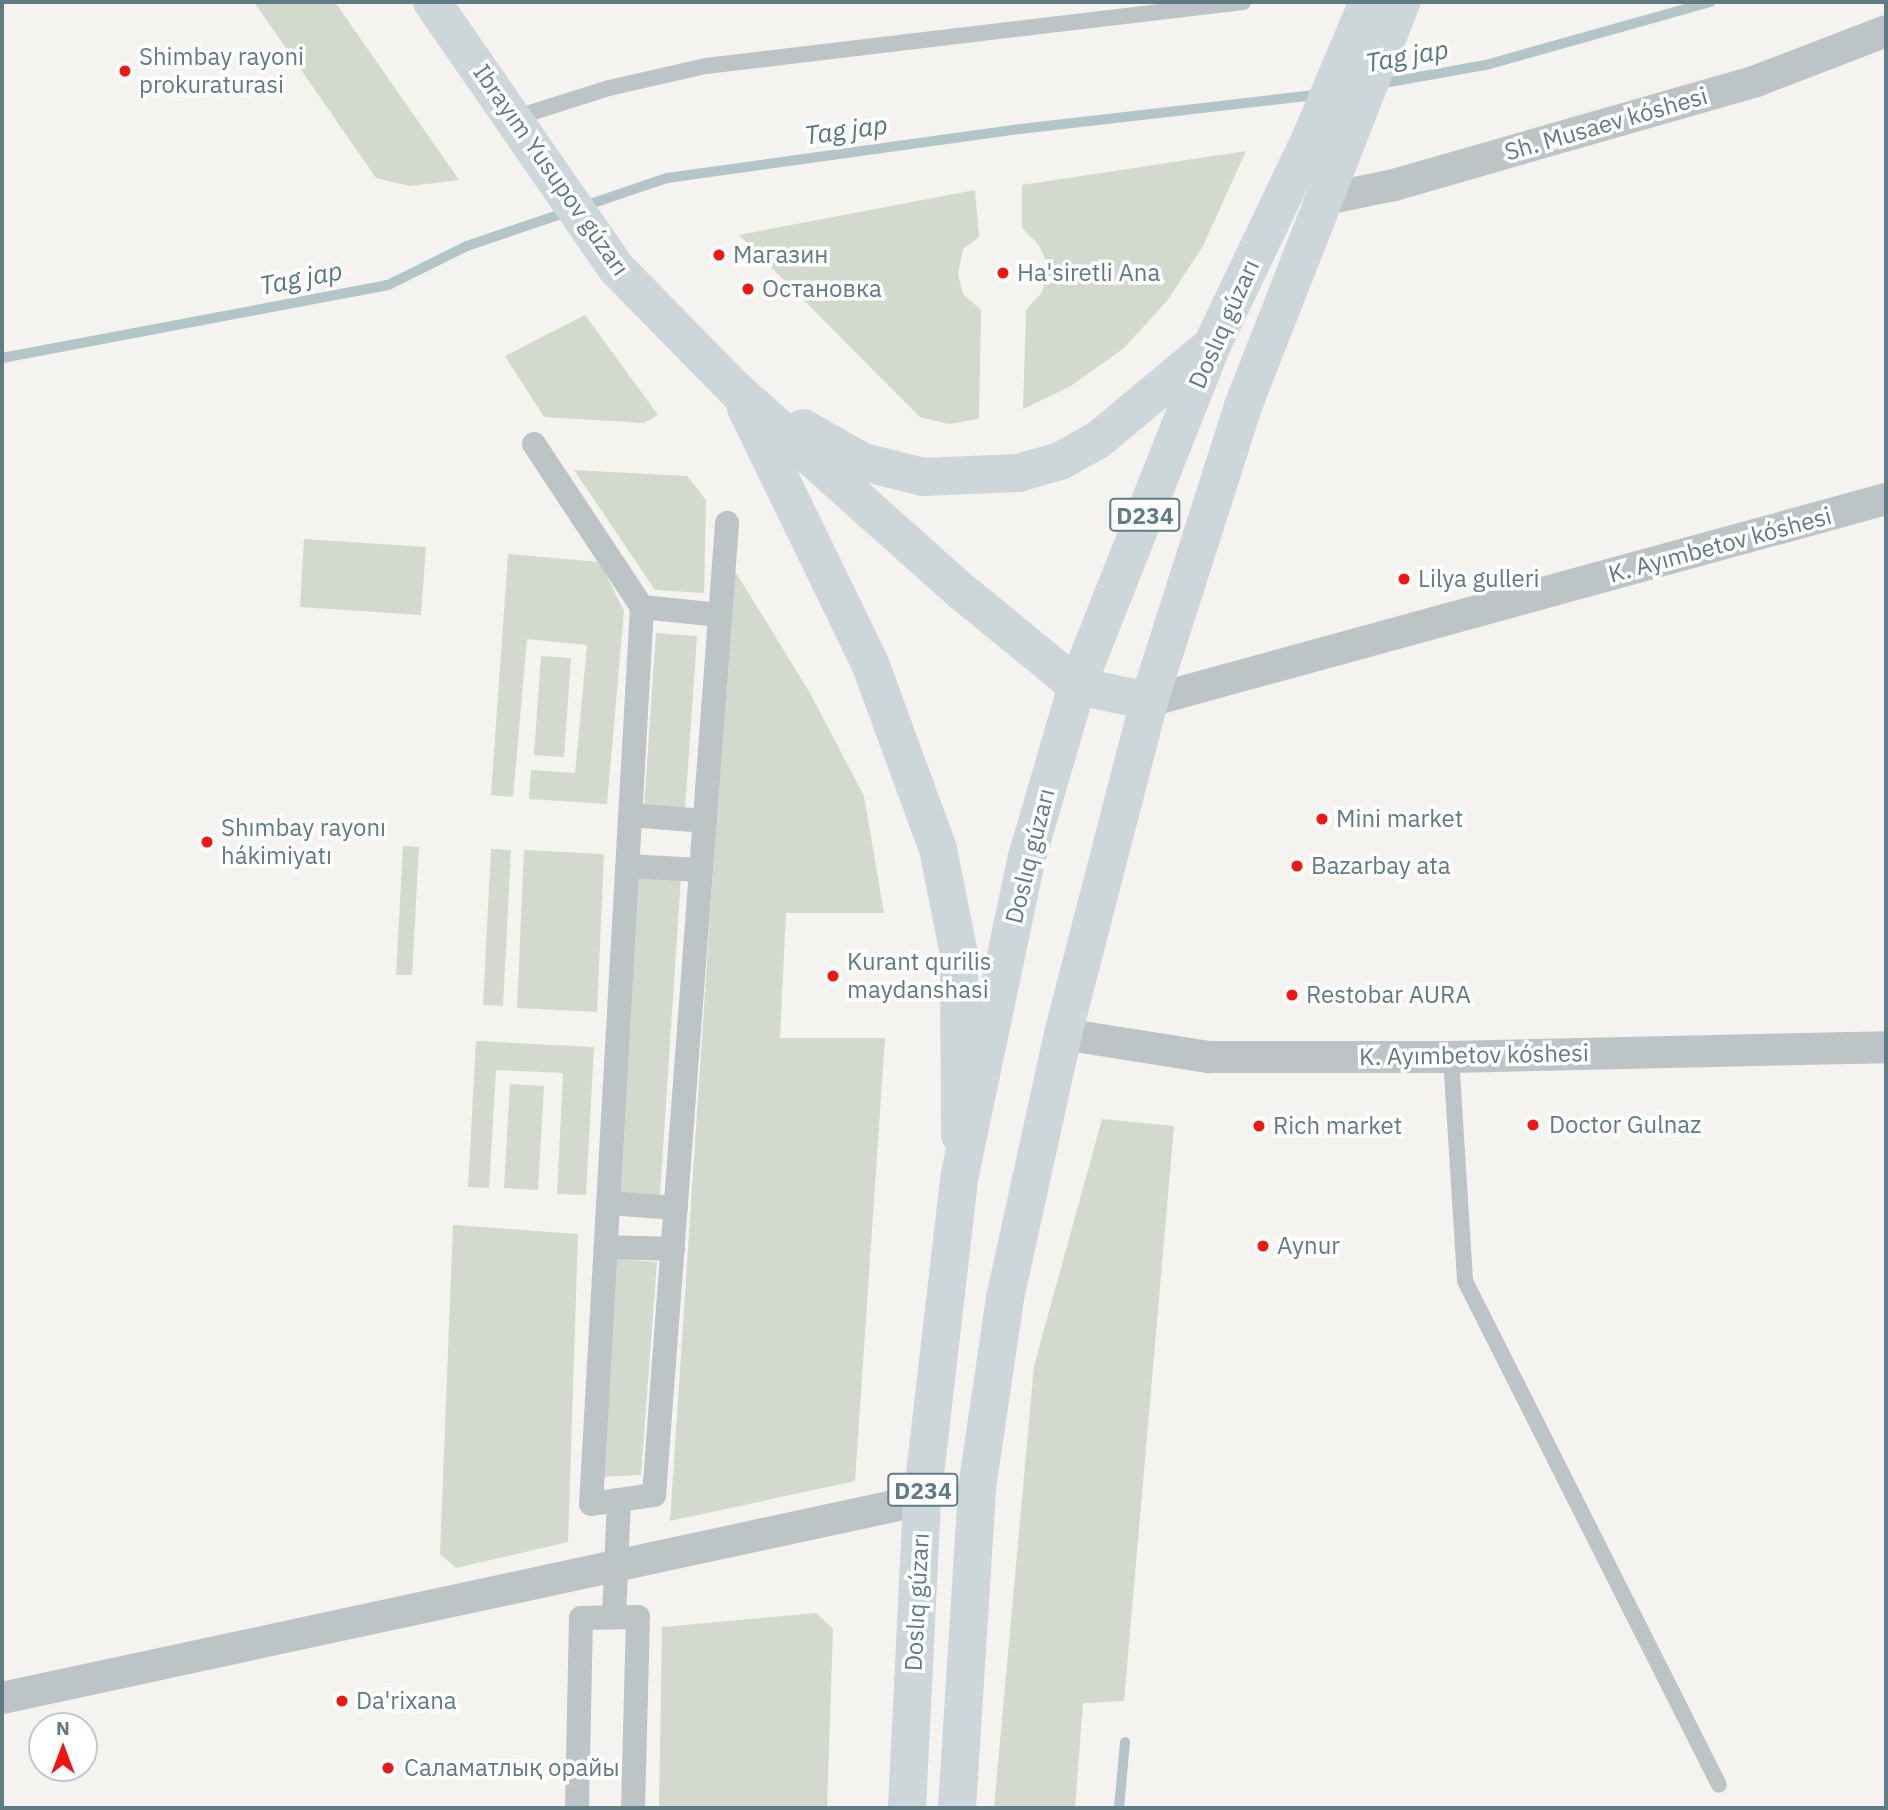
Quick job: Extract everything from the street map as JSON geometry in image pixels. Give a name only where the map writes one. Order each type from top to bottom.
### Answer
[{"type":"main road","name":"Ibrayım Yusupov gúzarı","points":[[432,2],[617,269],[737,391]]},
{"type":"main road","name":"Doslıq gúzarı","points":[[1365,47],[1368,2]]},
{"type":"main road","name":"Doslıq gúzarı","points":[[906,1808],[922,1500],[960,1174],[1027,857],[1077,686],[1212,345],[1330,134],[1365,47],[1401,2]]},
{"type":"main road","name":"Doslıq gúzarı","points":[[957,1808],[977,1488],[1005,1298],[1063,1034],[1149,701],[1243,406],[1321,200],[1330,134]]},
{"type":"main road","points":[[737,391],[863,462],[923,477],[965,478],[1018,473],[1060,461],[1098,440],[1212,345]]},
{"type":"main road","points":[[737,391],[961,591],[1077,686],[1149,701]]},
{"type":"main road","points":[[737,391],[870,666],[938,849],[959,954],[960,1174]]},
{"type":"street","name":"Sh. Musaev kóshesi","points":[[1321,200],[1394,185],[1756,81],[1886,31]]},
{"type":"street","points":[[534,444],[642,607],[591,1504],[654,1495],[727,523]]},
{"type":"street","name":"K. Ayımbetov kóshesi","points":[[1149,701],[1886,499]]},
{"type":"street","points":[[642,607],[720,615]]},
{"type":"street","points":[[630,815],[705,821]]},
{"type":"street","points":[[628,866],[701,870]]},
{"type":"street","name":"K. Ayımbetov kóshesi","points":[[1063,1034],[1209,1057],[1451,1057],[1886,1047]]},
{"type":"street","points":[[608,1203],[676,1208]]},
{"type":"street","points":[[606,1247],[673,1249]]},
{"type":"street","points":[[614,1617],[619,1500]]},
{"type":"street","points":[[2,1698],[922,1500]]},
{"type":"street","points":[[577,1808],[581,1618],[638,1617],[633,1808]]},
{"type":"lane","points":[[514,118],[609,88],[706,66],[1244,2]]},
{"type":"lane","points":[[1451,1057],[1465,1281],[1719,1785]]},
{"type":"shaded area","points":[[254,2],[335,2],[459,180],[410,186],[376,178]]},
{"type":"shaded area","points":[[1246,151],[1203,246],[1167,301],[1124,348],[1071,386],[1023,409],[1026,310],[1042,292],[1049,267],[1038,244],[1022,228],[1022,185]]},
{"type":"shaded area","points":[[975,190],[979,237],[963,249],[958,274],[963,294],[981,310],[979,419],[948,424],[920,417],[739,235]]},
{"type":"shaded area","points":[[585,315],[658,415],[644,423],[544,417],[505,356]]},
{"type":"shaded area","points":[[574,470],[687,476],[706,500],[704,593],[655,590]]},
{"type":"shaded area","points":[[304,539],[426,547],[421,615],[300,607]]},
{"type":"shaded area","points":[[508,554],[600,562],[624,611],[607,804],[529,799],[531,770],[575,773],[587,645],[527,639],[513,797],[491,795]]},
{"type":"shaded area","points":[[733,568],[810,693],[864,796],[884,913],[786,913],[780,1038],[885,1038],[855,1481],[670,1521]]},
{"type":"shaded area","points":[[656,633],[697,636],[685,810],[644,807]]},
{"type":"shaded area","points":[[541,656],[571,658],[564,757],[534,755]]},
{"type":"shaded area","points":[[403,846],[419,847],[412,975],[396,975]]},
{"type":"shaded area","points":[[491,849],[511,850],[503,1006],[483,1005]]},
{"type":"shaded area","points":[[524,850],[604,854],[597,1012],[517,1008]]},
{"type":"shaded area","points":[[638,873],[681,876],[660,1195],[617,1192]]},
{"type":"shaded area","points":[[476,1041],[594,1047],[586,1195],[557,1194],[563,1073],[496,1070],[489,1188],[468,1187]]},
{"type":"shaded area","points":[[510,1084],[544,1086],[538,1190],[504,1188]]},
{"type":"shaded area","points":[[1102,1119],[1174,1126],[1124,1701],[1083,1703],[1075,1808],[994,1808],[1034,1366]]},
{"type":"shaded area","points":[[453,1225],[578,1234],[568,1542],[456,1568],[440,1554]]},
{"type":"shaded area","points":[[615,1259],[657,1262],[641,1475],[599,1477]]},
{"type":"shaded area","points":[[816,1613],[833,1629],[827,1808],[659,1808],[662,1627]]},
{"type":"waterway","name":"Tag jap","points":[[1378,84],[1486,65],[1710,2]]},
{"type":"waterway","name":"Tag jap","points":[[2,358],[388,285],[467,246],[667,178],[1012,130],[1321,94]]},
{"type":"waterway","points":[[1119,1808],[1125,1742]]},
{"type":"place","name":"Shimbay rayoni prokuraturasi","points":[[125,71]]},
{"type":"place","name":"Магазин","points":[[719,255]]},
{"type":"place","name":"Ha'siretli Ana","points":[[1003,273]]},
{"type":"place","name":"Остановка","points":[[748,289]]},
{"type":"place","name":"Lilya gulleri","points":[[1404,579]]},
{"type":"place","name":"Mini market","points":[[1322,819]]},
{"type":"place","name":"Shımbay rayonı hákimiyatı","points":[[207,842]]},
{"type":"place","name":"Bazarbay ata","points":[[1297,866]]},
{"type":"place","name":"Kurant qurilis maydanshasi","points":[[833,976]]},
{"type":"place","name":"Restobar AURA","points":[[1292,995]]},
{"type":"place","name":"Doctor Gulnaz","points":[[1533,1125]]},
{"type":"place","name":"Rich market","points":[[1259,1126]]},
{"type":"place","name":"Aynur","points":[[1263,1246]]},
{"type":"place","name":"Da'rixana","points":[[342,1701]]},
{"type":"place","name":"Саламатлық орайы","points":[[388,1768]]}]
